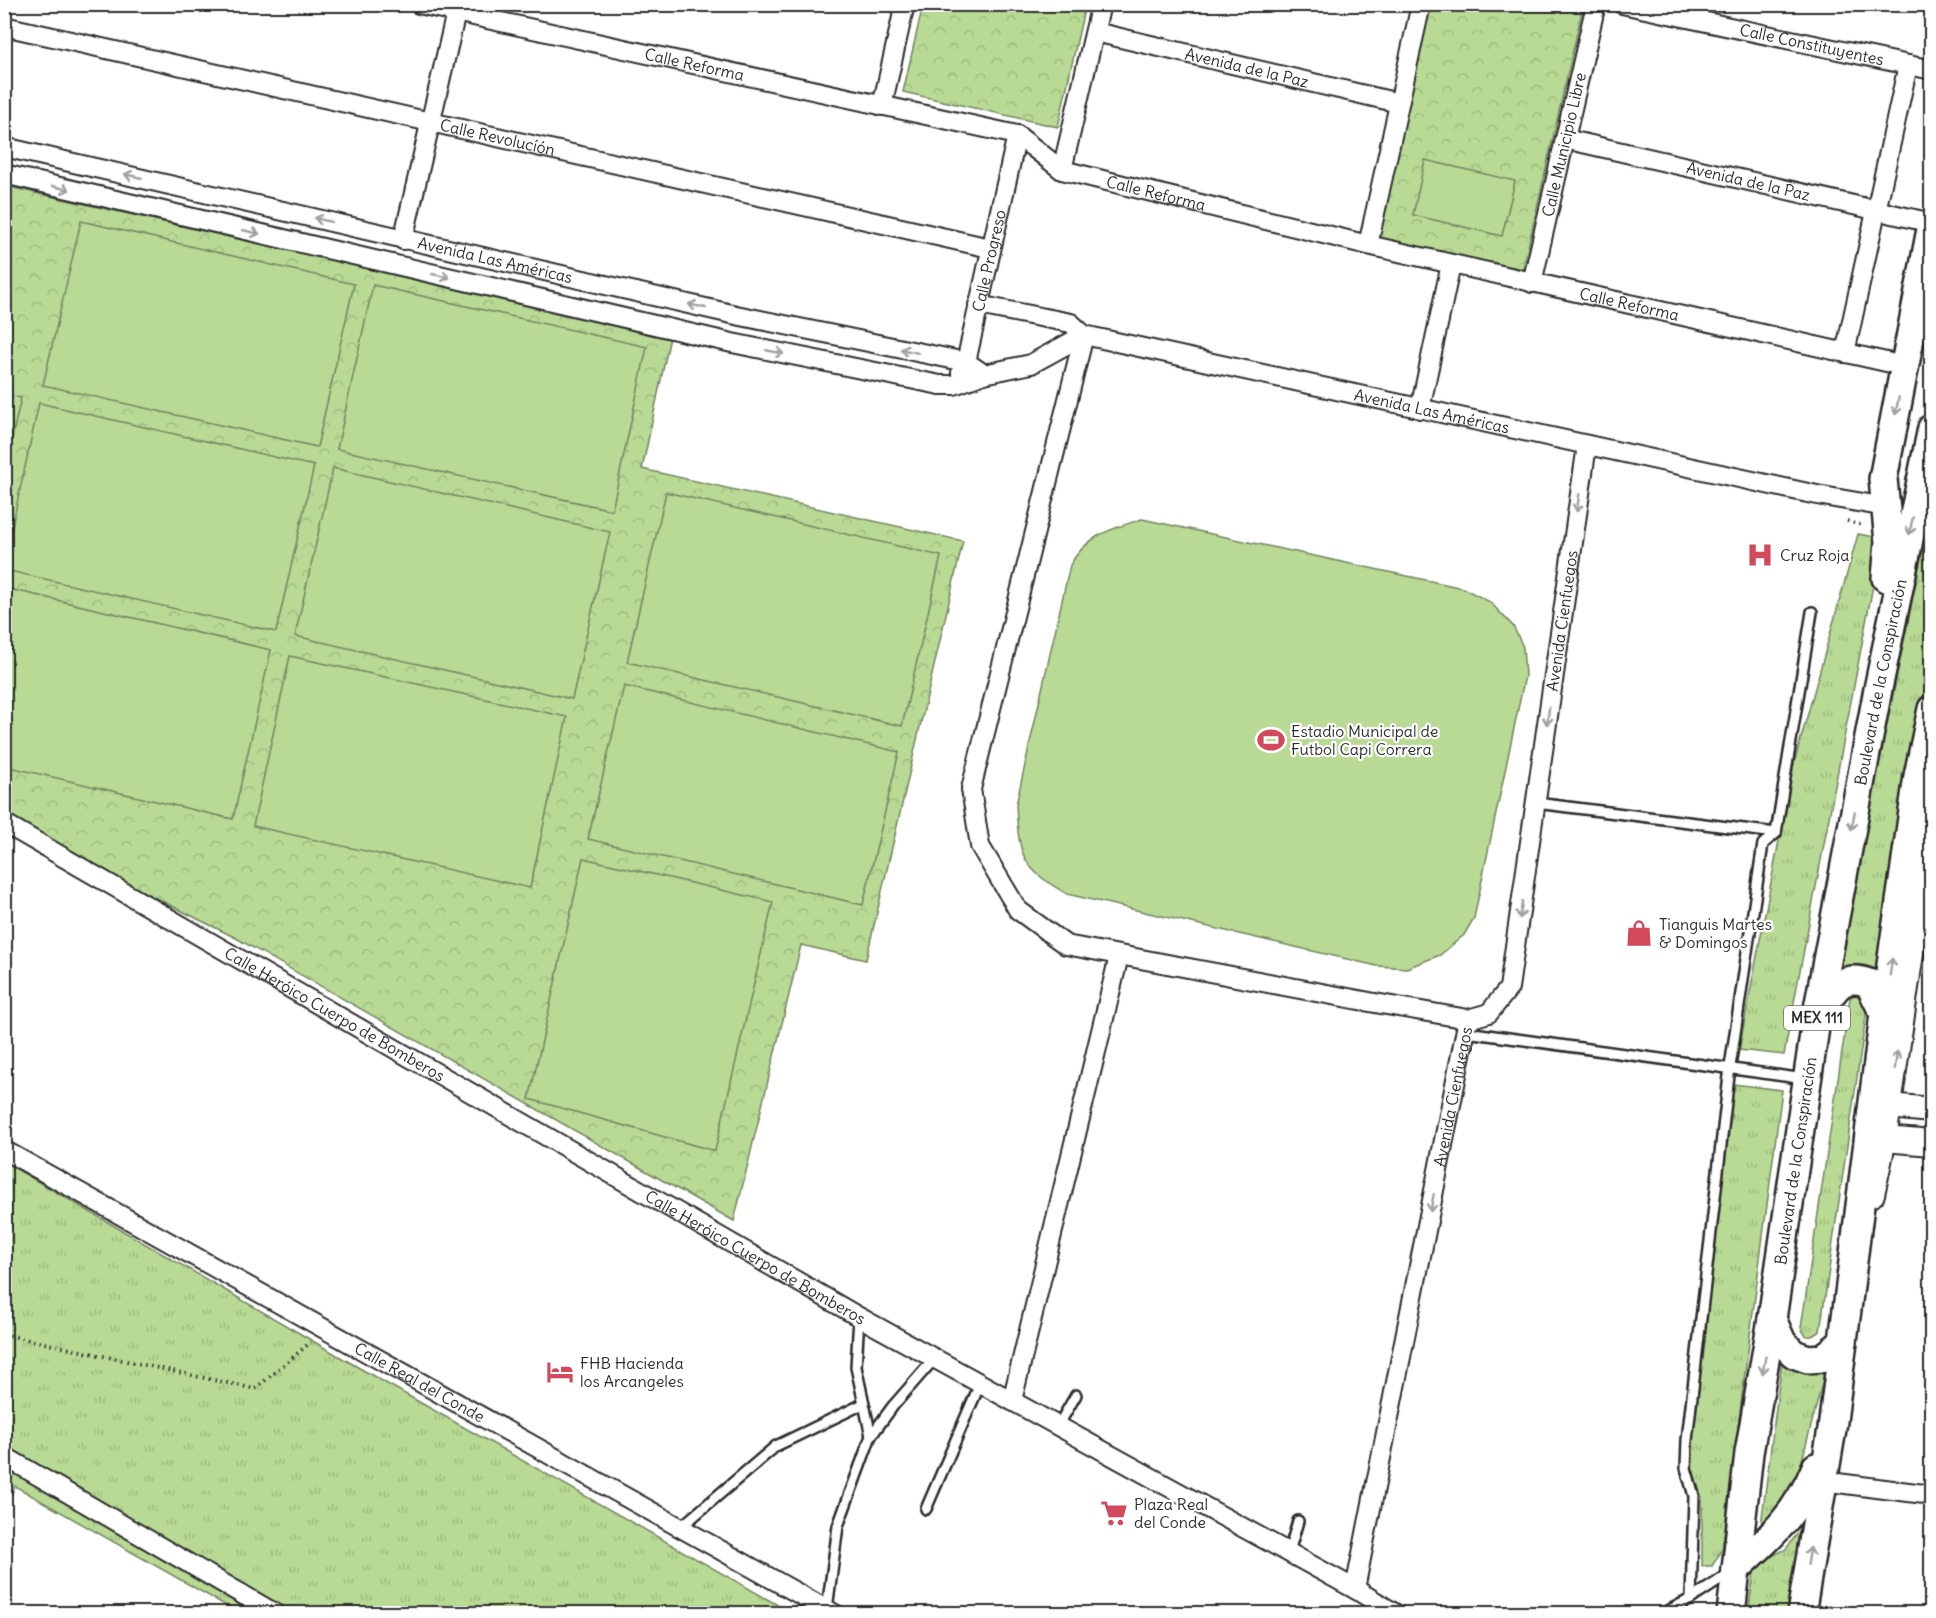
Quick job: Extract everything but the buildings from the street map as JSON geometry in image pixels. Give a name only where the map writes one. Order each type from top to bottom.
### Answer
[{"type":"main road","points":[[1878,689],[1889,542],[1883,479],[1932,224]]},
{"type":"main road","name":"Boulevard de la Conspiración","points":[[1731,1614],[1749,1453],[1772,1319],[1817,1014],[1878,689],[1932,428]]},
{"type":"main road","points":[[1801,1614],[1832,1429],[1884,1014],[1918,776],[1932,709]]},
{"type":"main road","points":[[1817,1014],[1843,981],[1856,978],[1869,983],[1884,1014]]},
{"type":"main road","points":[[1772,1319],[1782,1342],[1794,1354],[1808,1359],[1823,1358],[1843,1342]]},
{"type":"main road","points":[[1736,1569],[1790,1516],[1809,1485],[1832,1429]]},
{"type":"street","name":"Calle Reforma","points":[[419,4],[457,9],[1017,135],[1062,170],[1368,245],[1904,366]]},
{"type":"street","points":[[882,106],[905,4]]},
{"type":"street","points":[[1062,170],[1101,4]]},
{"type":"street","points":[[1368,245],[1421,4]]},
{"type":"street","name":"Calle Municipio Libre","points":[[1533,283],[1596,4]]},
{"type":"street","name":"Calle Constituyentes","points":[[1622,4],[1932,70]]},
{"type":"street","points":[[404,240],[457,9]]},
{"type":"street","name":"Calle Revolucíón","points":[[4,26],[990,248]]},
{"type":"street","name":"Avenida de la Paz","points":[[1095,32],[1399,103]]},
{"type":"street","points":[[1845,353],[1908,65]]},
{"type":"street","name":"Calle Progreso","points":[[954,386],[966,362],[1017,135]]},
{"type":"street","name":"Avenida de la Paz","points":[[1565,140],[1932,224]]},
{"type":"street","name":"Avenida Las Américas","points":[[4,147],[736,315],[966,362],[984,374]]},
{"type":"street","name":"Avenida Las Américas","points":[[4,174],[732,343],[940,385],[954,386],[984,374],[1031,364],[1084,335],[1818,495],[1886,507]]},
{"type":"street","points":[[157,210],[164,183]]},
{"type":"street","points":[[356,256],[362,230]]},
{"type":"street","points":[[1420,409],[1451,264]]},
{"type":"street","points":[[978,305],[1071,323],[1084,335],[971,789],[980,846],[1018,910],[1066,945],[1467,1026]]},
{"type":"street","points":[[732,343],[736,315]]},
{"type":"street","name":"Avenida Cienfuegos","points":[[1355,1589],[1467,1026],[1489,1013],[1509,988],[1587,445]]},
{"type":"street","points":[[1849,1289],[1884,1139],[1926,890],[1932,809]]},
{"type":"street","name":"Calle Heróico Cuerpo de Bomberos","points":[[4,823],[859,1317],[1355,1589],[1396,1614]]},
{"type":"street","points":[[1012,1401],[1119,956]]},
{"type":"street","points":[[1889,1106],[1932,1110]]},
{"type":"street","points":[[1884,1139],[1932,1143]]},
{"type":"street","name":"Calle Real del Conde","points":[[4,1150],[831,1611]]},
{"type":"street","points":[[4,1456],[276,1614]]},
{"type":"street","points":[[1822,1481],[1932,1495]]},
{"type":"lane","points":[[1691,1599],[1694,1496],[1686,1468],[1687,1440],[1730,1067],[1763,844],[1776,833],[1812,612]]},
{"type":"lane","points":[[1536,803],[1776,833]]},
{"type":"lane","points":[[1467,1026],[1808,1079]]},
{"type":"lane","points":[[859,1317],[856,1367],[871,1436]]},
{"type":"lane","points":[[831,1611],[838,1526],[871,1436],[893,1406],[935,1358]]},
{"type":"lane","points":[[926,1509],[980,1384]]},
{"type":"lane","points":[[1058,1426],[1077,1395]]},
{"type":"lane","points":[[681,1527],[776,1446],[863,1404]]},
{"type":"lane","points":[[1288,1552],[1298,1521]]},
{"type":"lane","points":[[1662,1614],[1691,1599],[1736,1569]]},
{"type":"path","points":[[4,1337],[8,1335],[255,1389],[326,1330]]},
{"type":"green space","points":[[1569,4],[1583,7],[1523,269],[1377,239],[1429,5]]},
{"type":"green space","points":[[923,5],[1085,5],[1058,127],[903,92]]},
{"type":"green space","points":[[1425,160],[1515,181],[1502,236],[1413,215]]},
{"type":"green space","points":[[5,186],[670,337],[642,469],[963,541],[866,960],[801,945],[734,1221],[236,938],[100,870],[5,815]]},
{"type":"green space","points":[[81,221],[354,284],[317,447],[43,385]]},
{"type":"green space","points":[[373,285],[647,347],[612,510],[337,449]]},
{"type":"green space","points":[[4,394],[21,398],[5,469]]},
{"type":"green space","points":[[39,403],[314,466],[276,632],[5,570],[5,558]]},
{"type":"green space","points":[[333,468],[610,532],[572,699],[295,636]]},
{"type":"green space","points":[[666,492],[941,556],[902,726],[627,662]]},
{"type":"green space","points":[[1931,509],[1931,671],[1884,974],[1861,965],[1850,965],[1837,969]]},
{"type":"green space","name":"Estadio Municipal de Futbol Capi Correra","points":[[1142,519],[1463,588],[1490,602],[1513,626],[1523,647],[1525,676],[1474,918],[1464,935],[1440,955],[1407,968],[1377,966],[1067,894],[1031,868],[1021,849],[1016,805],[1070,565],[1084,547],[1101,534]]},
{"type":"green space","points":[[1858,534],[1882,538],[1784,1055],[1739,1050],[1793,767]]},
{"type":"green space","points":[[5,588],[271,650],[233,819],[5,766]]},
{"type":"green space","points":[[290,656],[567,717],[530,888],[253,826]]},
{"type":"green space","points":[[624,686],[899,752],[863,905],[588,839]]},
{"type":"green space","points":[[583,858],[773,902],[715,1151],[529,1099]]},
{"type":"green space","points":[[1857,993],[1863,993],[1868,1002],[1820,1331],[1812,1336],[1806,1336],[1801,1328],[1850,998]]},
{"type":"green space","points":[[1733,1084],[1782,1090],[1722,1550],[1712,1566],[1702,1566],[1702,1498],[1691,1465],[1692,1439]]},
{"type":"green space","points":[[4,1162],[368,1373],[792,1613],[239,1613],[15,1486],[5,1508]]},
{"type":"green space","points":[[1783,1353],[1828,1361],[1795,1487],[1759,1541]]},
{"type":"green space","points":[[1811,1515],[1793,1613],[1748,1614],[1755,1565],[1786,1549]]},
{"type":"place","name":"Cruz Roja","points":[[1760,555]]},
{"type":"place","name":"Estadio Municipal de Futbol Capi Correra","points":[[1271,740]]},
{"type":"place","name":"Tianguis Martes & Domingos","points":[[1639,933]]},
{"type":"place","name":"FHB Hacienda los Arcangeles","points":[[560,1372]]},
{"type":"place","name":"Plaza Real del Conde","points":[[1114,1513]]}]
